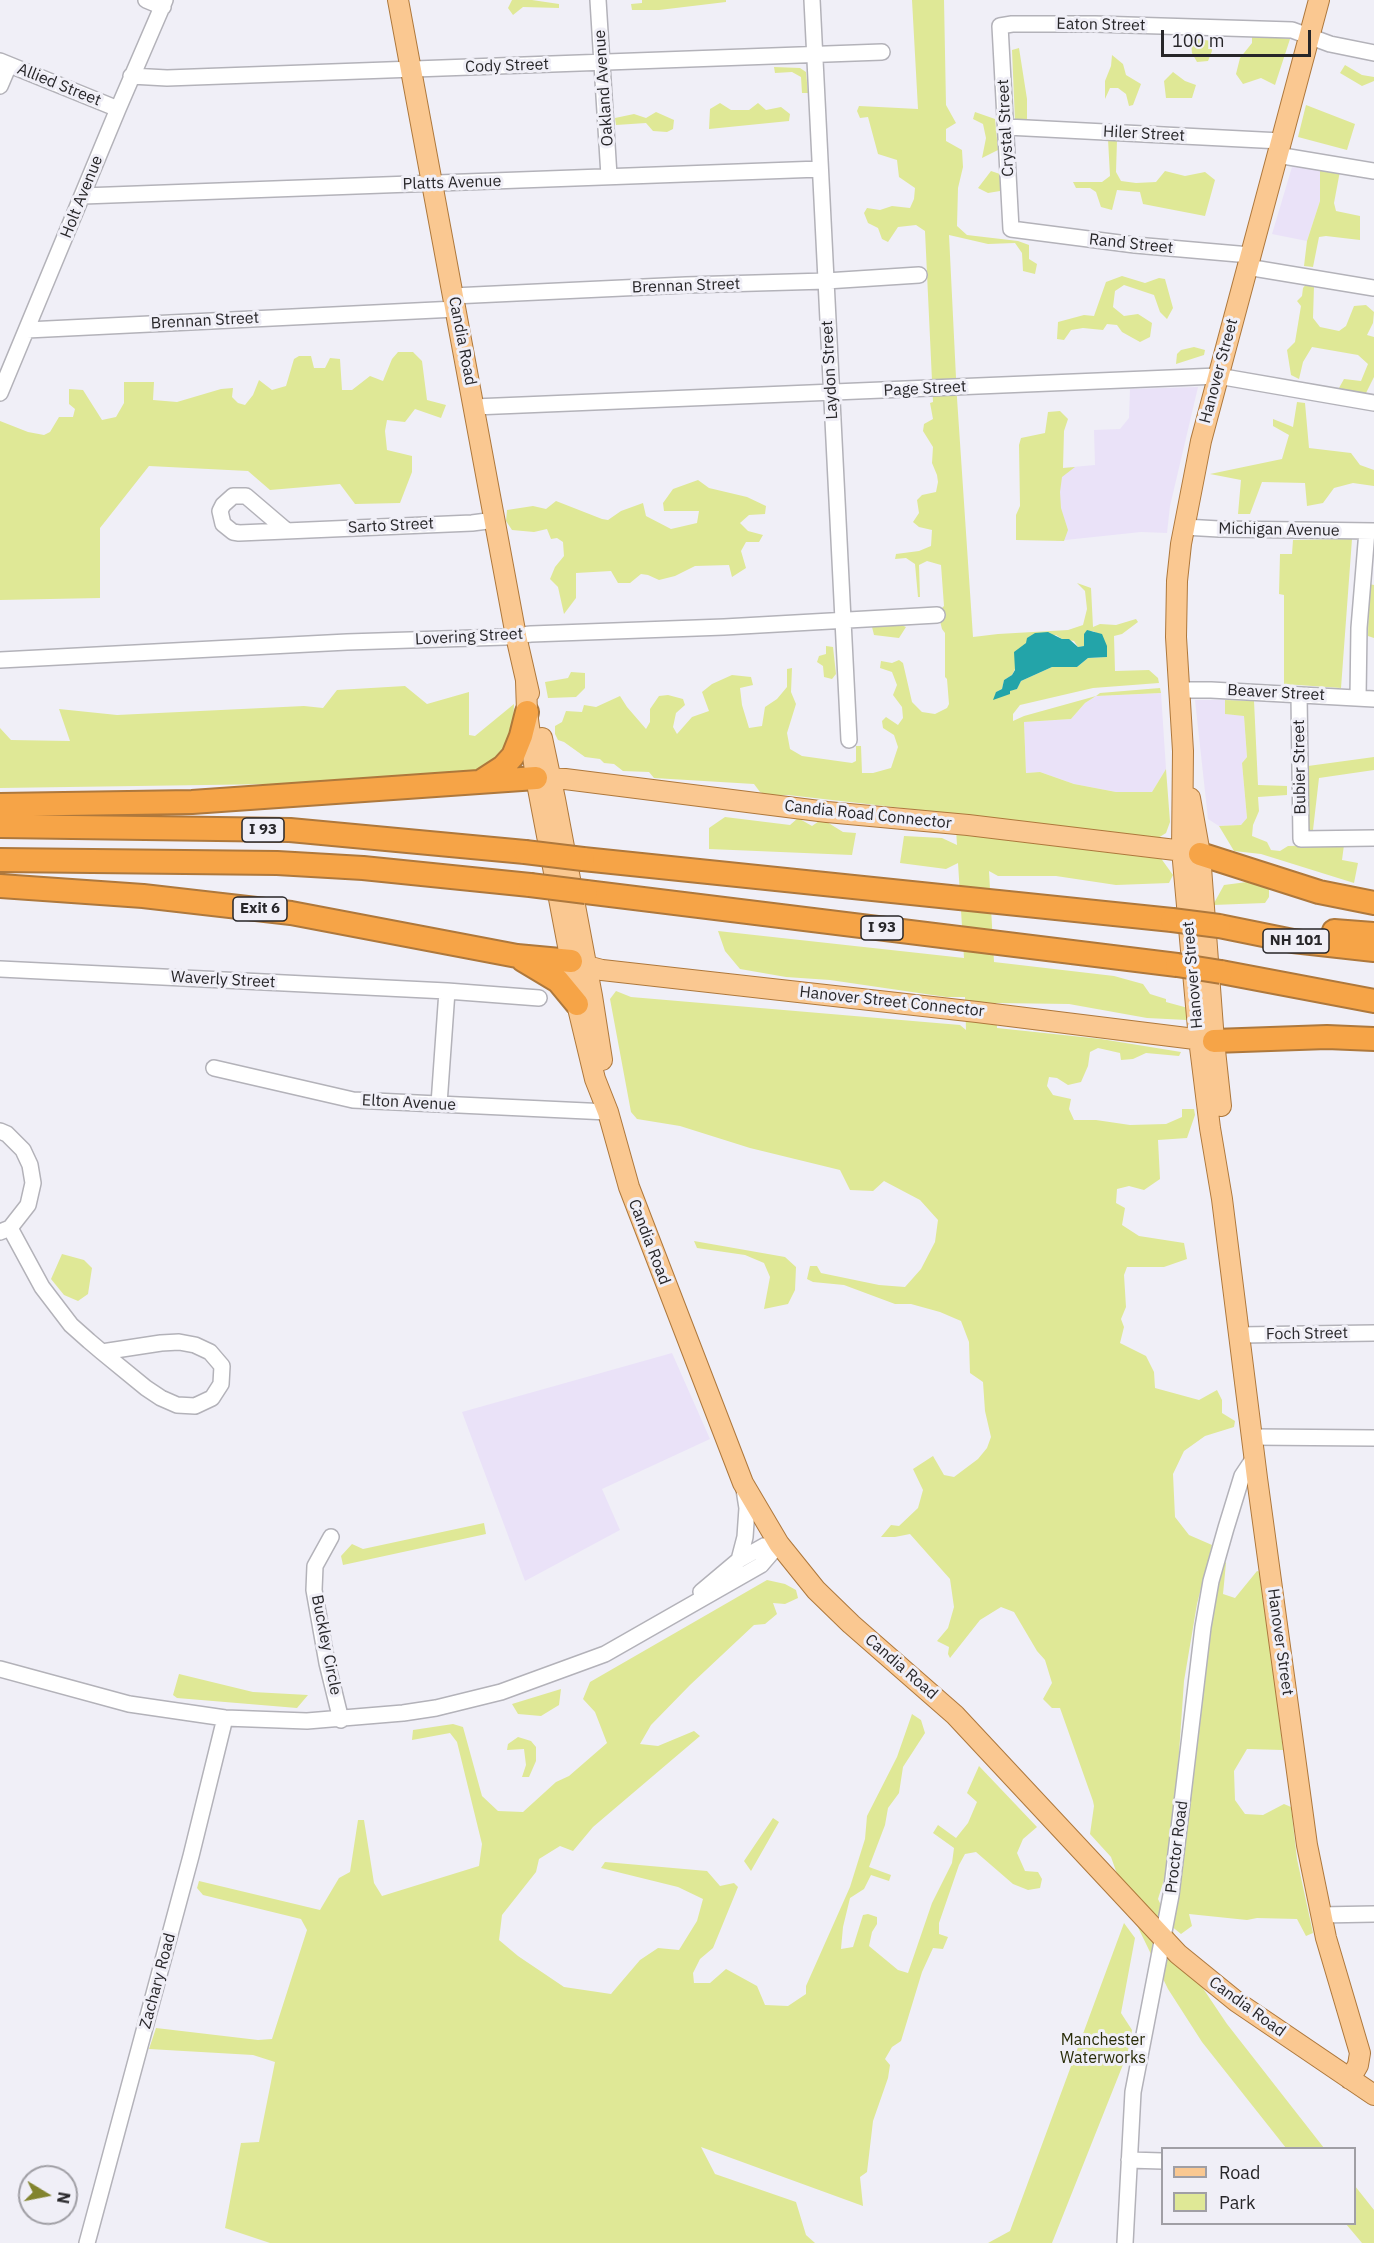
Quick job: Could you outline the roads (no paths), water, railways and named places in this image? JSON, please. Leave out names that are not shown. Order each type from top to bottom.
[{"type":"highway","points":[[482,780],[498,771],[513,756],[521,736],[526,712]]},
{"type":"highway","points":[[0,805],[192,802],[482,780],[544,778]]},
{"type":"highway","name":"I 93","points":[[0,826],[290,830],[525,852],[1219,926],[1374,933]]},
{"type":"highway","points":[[1191,852],[1319,891],[1374,903]]},
{"type":"highway","name":"I 93","points":[[0,860],[277,863],[363,868],[530,885],[1177,965],[1374,1001]]},
{"type":"highway","name":"Exit 6","points":[[0,886],[143,896],[291,913],[517,956]]},
{"type":"highway","name":"NH 101","points":[[1219,926],[1293,941],[1374,950]]},
{"type":"highway","points":[[517,956],[579,963]]},
{"type":"highway","points":[[517,956],[558,981],[577,1004]]},
{"type":"highway","points":[[1206,1040],[1374,1039]]},
{"type":"main road","name":"Candia Road","points":[[398,0],[516,636],[536,712],[544,778],[579,963],[605,1077],[608,1112]]},
{"type":"main road","name":"Hanover Street","points":[[1319,0],[1200,441],[1184,527],[1176,617],[1178,690],[1206,1040],[1224,1133],[1222,1198],[1254,1458],[1303,1815],[1320,1915],[1360,2053],[1358,2066],[1350,2079]]},
{"type":"main road","name":"Candia Road","points":[[526,681],[526,712],[544,778]]},
{"type":"main road","name":"Candia Road Connector","points":[[544,778],[1191,852]]},
{"type":"main road","name":"Candia Road","points":[[579,963],[577,1004],[596,1079],[608,1112],[632,1197],[742,1483],[779,1544],[838,1612],[938,1699],[983,1744],[1163,1939],[1194,1968],[1238,2002],[1374,2095]]},
{"type":"main road","name":"Hanover Street Connector","points":[[579,963],[602,970],[1206,1040]]},
{"type":"street","points":[[146,0],[164,3]]},
{"type":"street","name":"Oakland Avenue","points":[[598,0],[609,176]]},
{"type":"street","name":"Laydon Street","points":[[812,0],[849,740]]},
{"type":"street","name":"Holt Avenue","points":[[0,393],[164,3]]},
{"type":"street","name":"Eaton Street","points":[[1000,26],[1012,24],[1141,25],[1292,30],[1330,44],[1374,53]]},
{"type":"street","name":"Crystal Street","points":[[1000,26],[1011,230]]},
{"type":"street","name":"Cody Street","points":[[132,76],[167,78],[882,52]]},
{"type":"street","points":[[0,86],[4,63]]},
{"type":"street","name":"Allied Street","points":[[4,63],[118,109]]},
{"type":"street","name":"Hiler Street","points":[[1007,127],[1279,148],[1374,171]]},
{"type":"street","name":"Platts Avenue","points":[[83,196],[820,169]]},
{"type":"street","name":"Rand Street","points":[[1011,230],[1249,261],[1374,288]]},
{"type":"street","name":"Brennan Street","points":[[27,330],[686,285],[826,281],[919,274]]},
{"type":"street","name":"Page Street","points":[[474,407],[1218,376],[1374,403]]},
{"type":"street","name":"Sarto Street","points":[[287,531],[495,520]]},
{"type":"street","name":"Michigan Avenue","points":[[1184,527],[1371,531]]},
{"type":"street","points":[[1358,698],[1360,608],[1371,531]]},
{"type":"street","name":"Lovering Street","points":[[0,660],[347,642],[736,627],[937,615]]},
{"type":"street","name":"Beaver Street","points":[[1178,690],[1374,699]]},
{"type":"street","name":"Bubier Street","points":[[1299,694],[1301,839],[1374,838]]},
{"type":"street","name":"Waverly Street","points":[[0,969],[447,991],[539,998]]},
{"type":"street","points":[[439,1104],[447,991]]},
{"type":"street","name":"Elton Avenue","points":[[214,1068],[352,1100],[608,1112]]},
{"type":"street","points":[[0,1131],[7,1134],[23,1150],[30,1165],[33,1183],[28,1205],[5,1230],[71,1325],[102,1352],[146,1388],[177,1405],[195,1406],[212,1398],[220,1384],[222,1365],[210,1352],[195,1345],[178,1342],[161,1343],[102,1352]]},
{"type":"street","name":"Foch Street","points":[[1240,1335],[1374,1333]]},
{"type":"street","points":[[1252,1437],[1374,1438]]},
{"type":"street","name":"Proctor Road","points":[[1125,2243],[1135,2082],[1171,1895],[1205,1616],[1236,1493],[1242,1476],[1254,1458]]},
{"type":"street","points":[[739,1560],[745,1537],[747,1508],[742,1483]]},
{"type":"street","name":"Buckley Circle","points":[[331,1537],[315,1566],[314,1590],[325,1654],[341,1720]]},
{"type":"street","points":[[683,1608],[739,1560],[764,1546],[779,1544]]},
{"type":"street","points":[[0,1669],[129,1704],[225,1718],[275,1721],[341,1720],[436,1708],[517,1687],[605,1654],[761,1565],[779,1544]]},
{"type":"street","name":"Zachary Road","points":[[87,2243],[182,1889],[225,1718]]},
{"type":"street","points":[[1320,1915],[1374,1914]]},
{"type":"street","points":[[1129,2160],[1161,2161]]},
{"type":"water","points":[[1087,630],[1102,634],[1107,646],[1107,657],[1088,658],[1077,667],[1052,667],[1021,681],[1017,689],[1010,691],[1010,694],[993,700],[996,692],[1002,689],[1004,680],[1015,670],[1014,652],[1026,643],[1027,638],[1035,633],[1048,632],[1062,639],[1069,639],[1078,647],[1084,646],[1084,634]]},
{"type":"park label","name":"Manchester Waterworks","points":[[1103,2049]]}]
